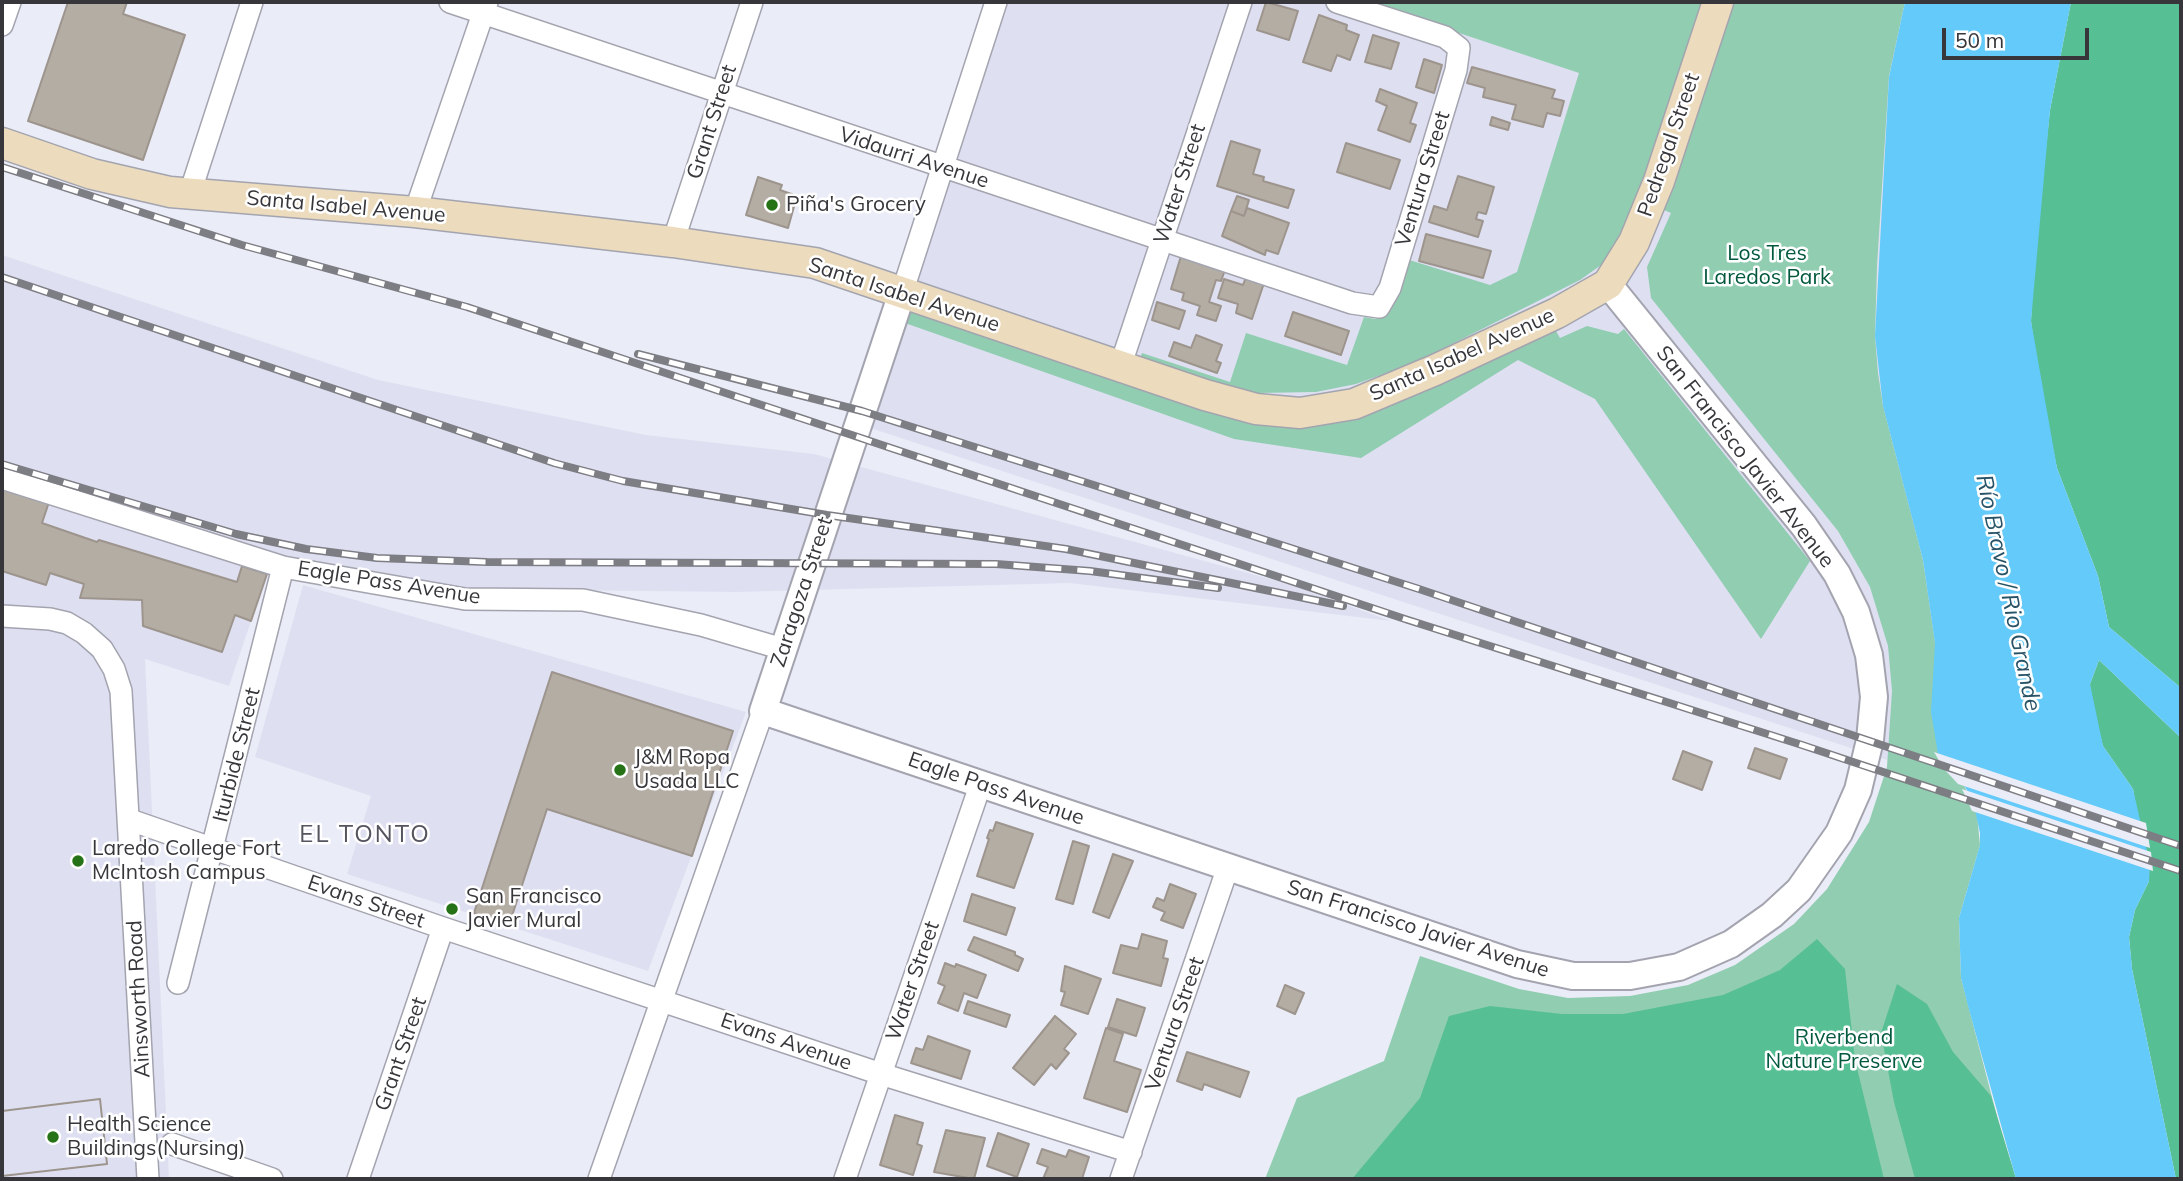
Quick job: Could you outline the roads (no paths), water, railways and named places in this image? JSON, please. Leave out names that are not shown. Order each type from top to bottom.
[{"type":"main road","name":"Pedregal Street","points":[[1608,284],[1634,242],[1659,181],[1718,2]]},
{"type":"main road","name":"Santa Isabel Avenue","points":[[2,143],[122,182],[190,193],[415,212],[673,242],[815,263],[1120,367],[1256,410],[1300,413],[1354,404],[1435,370],[1557,313],[1608,284]]},
{"type":"street","points":[[2,25],[10,2]]},
{"type":"street","points":[[190,193],[252,2]]},
{"type":"street","name":"Vidaurri Avenue","points":[[450,2],[485,7],[721,94],[1352,303],[1379,307]]},
{"type":"street","name":"Grant Street","points":[[673,242],[752,2]]},
{"type":"street","name":"Zaragoza Street","points":[[599,1179],[763,711],[996,2]]},
{"type":"street","name":"Water Street","points":[[1120,367],[1241,2]]},
{"type":"street","name":"Ventura Street","points":[[1337,2],[1445,37],[1459,48],[1456,70],[1390,289],[1379,307]]},
{"type":"street","points":[[415,212],[485,7]]},
{"type":"street","name":"San Francisco Javier Avenue","points":[[1228,867],[1517,964],[1573,976],[1630,976],[1679,967],[1731,944],[1772,915],[1815,871],[1839,833],[1854,801],[1870,740],[1874,697],[1869,655],[1856,612],[1837,574],[1804,526],[1608,284]]},
{"type":"street","name":"Eagle Pass Avenue","points":[[2,478],[283,567],[465,599],[583,600],[701,625],[783,649]]},
{"type":"street","name":"Iturbide Street","points":[[178,983],[283,567]]},
{"type":"street","name":"Ainsworth Road","points":[[2,616],[67,623],[102,649],[114,669],[121,691],[148,1179]]},
{"type":"street","name":"Eagle Pass Avenue","points":[[763,711],[1228,867]]},
{"type":"street","name":"Water Street","points":[[845,1179],[981,783]]},
{"type":"street","name":"Evans Street","points":[[130,820],[443,928]]},
{"type":"street","name":"Ventura Street","points":[[1121,1179],[1228,867]]},
{"type":"street","name":"Grant Street","points":[[358,1179],[443,928]]},
{"type":"street","name":"Evans Avenue","points":[[443,928],[881,1074],[1131,1152]]},
{"type":"street","points":[[172,1144],[272,1179]]},
{"type":"water","name":"Río Bravo / Rio Grande","points":[[1905,2],[2071,2],[2050,110],[2031,321],[2057,468],[2098,576],[2109,627],[2181,688],[2181,738],[2099,660],[2090,684],[2103,746],[2133,789],[2150,864],[2149,881],[2135,910],[2129,937],[2132,969],[2176,1179],[2016,1179],[1961,978],[1959,918],[1980,845],[1980,833],[1973,801],[1964,785],[1938,754],[1931,712],[1935,643],[1923,560],[1883,406],[1875,336],[1889,77]]},
{"type":"railway","points":[[2,167],[242,245],[467,307],[1408,620],[1802,745],[2181,871]]},
{"type":"railway","points":[[2,277],[554,463],[623,481],[827,515],[1066,549],[1343,606]]},
{"type":"railway","points":[[638,354],[862,411],[1419,589],[2181,846]]},
{"type":"railway","points":[[2,464],[236,534],[306,549],[377,558],[487,562],[996,564],[1090,571],[1218,588]]},
{"type":"place","name":"Piña's Grocery","points":[[772,205]]},
{"type":"place","name":"J&M Ropa Usada LLC","points":[[620,770]]},
{"type":"place","name":"Laredo College Fort McIntosh Campus","points":[[78,861]]},
{"type":"place","name":"San Francisco Javier Mural","points":[[452,909]]},
{"type":"place","name":"Health Science Buildings(Nursing)","points":[[53,1137]]},
{"type":"district","name":"EL TONTO","points":[[365,835]]},
{"type":"park label","name":"Los Tres Laredos Park","points":[[1767,266]]},
{"type":"park label","name":"Riverbend Nature Preserve","points":[[1844,1050]]}]
